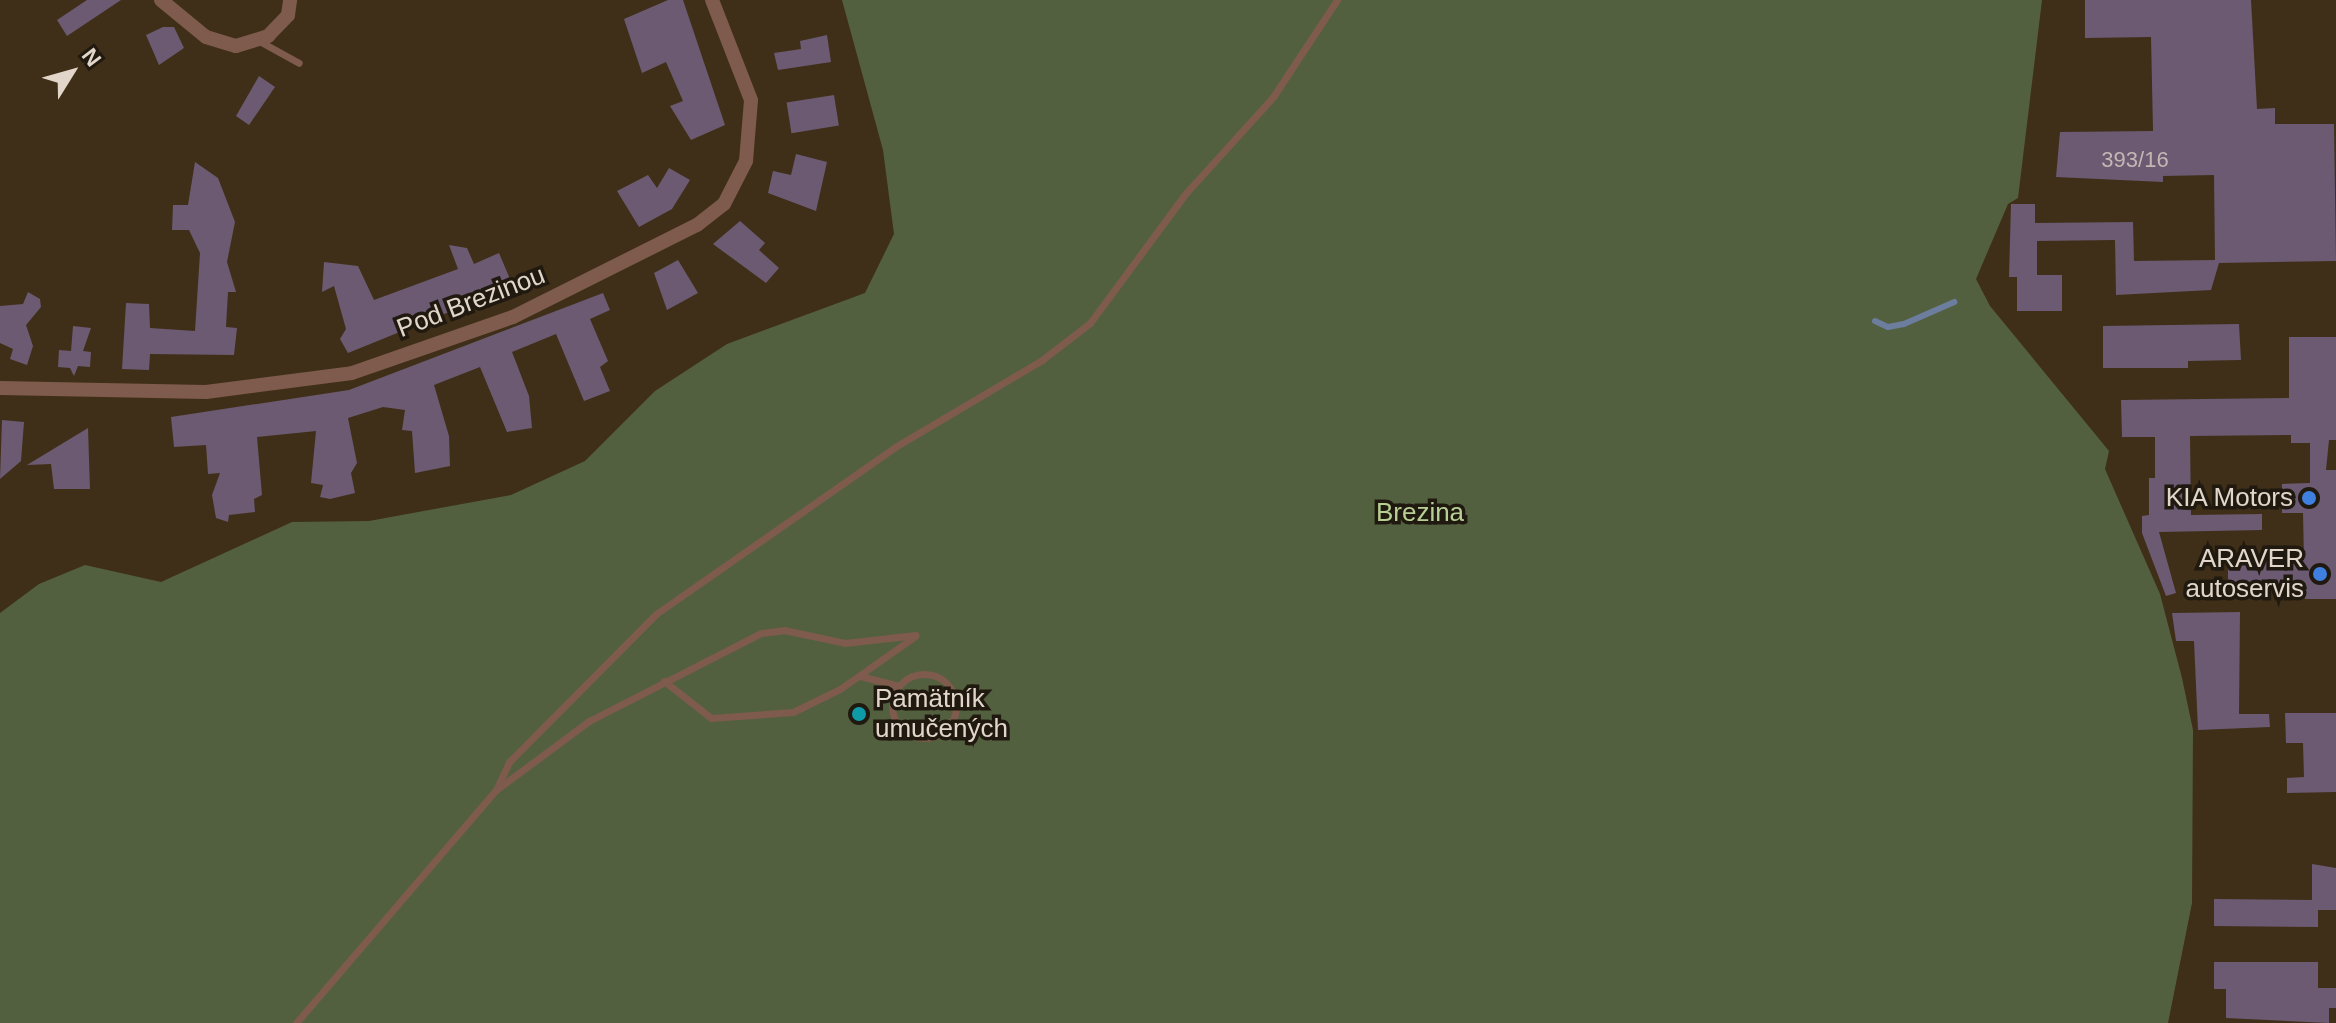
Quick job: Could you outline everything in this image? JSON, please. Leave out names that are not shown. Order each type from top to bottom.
[{"type":"street","points":[[161,0],[206,37],[228,45],[261,42],[288,15],[290,0]]},
{"type":"street","name":"Pod Brezinou","points":[[0,388],[206,392],[352,373],[513,317],[697,225],[724,204],[746,161],[751,100],[712,0]]},
{"type":"lane","points":[[496,790],[509,762],[656,614],[895,447],[1031,367],[1090,323],[1186,193],[1273,97],[1337,0]]},
{"type":"lane","points":[[261,42],[299,63]]},
{"type":"lane","points":[[296,1023],[496,790],[589,721],[664,681],[761,633],[784,630],[845,643],[916,635],[860,676],[793,712],[711,718],[664,681]]},
{"type":"lane","points":[[860,676],[899,686],[920,674],[944,681],[955,697],[951,723],[928,738],[902,729],[892,712],[899,686]]},
{"type":"green space","name":"Brezina","points":[[842,0],[2042,0],[2018,198],[2008,204],[1976,279],[1990,306],[2109,451],[2105,469],[2160,594],[2182,678],[2193,730],[2192,903],[2168,1023],[0,1023],[0,613],[39,584],[85,565],[161,582],[292,522],[369,521],[511,495],[585,461],[655,391],[727,344],[865,293],[894,234],[883,150]]},
{"type":"building","points":[[87,0],[121,0],[67,36],[57,20]]},
{"type":"building","points":[[668,0],[683,0],[725,125],[691,140],[670,106],[683,101],[666,62],[642,73],[624,19]]},
{"type":"building","points":[[2085,0],[2251,0],[2257,109],[2275,108],[2275,124],[2334,124],[2336,261],[2219,263],[2211,290],[2116,295],[2115,240],[2037,241],[2037,275],[2062,275],[2062,311],[2017,311],[2017,277],[2009,277],[2011,204],[2035,204],[2035,223],[2133,222],[2134,261],[2215,260],[2214,175],[2163,176],[2163,182],[2056,177],[2060,132],[2153,131],[2151,37],[2085,38]]},
{"type":"building","points":[[163,27],[174,27],[184,48],[159,65],[146,35]]},
{"type":"building","points":[[827,35],[831,62],[778,70],[774,53],[801,49],[800,41]]},
{"type":"building","points":[[259,76],[275,87],[249,125],[236,116]]},
{"type":"building","points":[[834,95],[839,126],[791,133],[787,103]]},
{"type":"building","points":[[796,154],[827,162],[816,211],[768,193],[773,171],[791,175]]},
{"type":"building","points":[[195,162],[218,178],[235,222],[227,262],[236,292],[228,292],[226,327],[237,328],[234,355],[150,354],[149,370],[122,369],[126,303],[149,304],[150,328],[195,331],[200,253],[189,230],[172,230],[173,205],[188,205]]},
{"type":"building","points":[[669,168],[690,180],[672,209],[639,227],[617,191],[648,175],[657,188]]},
{"type":"building","points":[[740,221],[765,243],[759,250],[779,268],[766,283],[713,244]]},
{"type":"building","points":[[449,245],[467,248],[474,264],[499,253],[513,286],[348,353],[340,339],[346,329],[334,286],[322,292],[324,262],[358,266],[374,300],[458,269]]},
{"type":"building","points":[[678,260],[698,293],[667,310],[654,273]]},
{"type":"building","points":[[28,292],[40,299],[41,307],[26,325],[33,346],[27,365],[10,359],[13,349],[0,343],[0,306],[23,304]]},
{"type":"building","points":[[603,293],[610,310],[590,319],[608,361],[600,367],[610,391],[584,401],[556,334],[512,352],[529,396],[532,428],[507,432],[480,367],[434,385],[449,436],[450,466],[415,473],[412,431],[402,430],[405,410],[383,407],[348,418],[357,463],[351,473],[355,493],[330,499],[320,497],[323,485],[311,483],[316,431],[257,437],[262,495],[254,499],[255,512],[229,515],[228,522],[216,518],[212,495],[220,473],[208,474],[206,445],[174,447],[171,417],[349,390]]},
{"type":"building","points":[[2239,324],[2241,360],[2188,361],[2188,368],[2103,368],[2103,326]]},
{"type":"building","points":[[73,326],[91,328],[83,351],[91,352],[90,367],[78,366],[74,376],[70,368],[58,367],[59,350],[71,351]]},
{"type":"building","points":[[2289,337],[2336,337],[2336,440],[2329,440],[2326,470],[2336,470],[2336,599],[2305,599],[2305,588],[2228,589],[2228,561],[2304,560],[2303,513],[2282,513],[2282,484],[2310,483],[2310,443],[2291,443],[2291,435],[2190,436],[2191,515],[2262,514],[2262,530],[2159,532],[2176,593],[2166,596],[2142,533],[2142,516],[2149,515],[2149,478],[2155,478],[2155,437],[2122,437],[2121,400],[2289,398]]},
{"type":"building","points":[[2,420],[24,422],[21,461],[0,479]]},
{"type":"building","points":[[88,428],[90,489],[54,489],[51,464],[27,465]]},
{"type":"building","points":[[2240,612],[2239,714],[2269,714],[2270,727],[2198,730],[2194,641],[2176,641],[2172,613]]},
{"type":"building","points":[[2285,713],[2336,713],[2336,792],[2287,793],[2287,778],[2304,777],[2303,743],[2286,743]]},
{"type":"building","points":[[2312,864],[2336,868],[2336,910],[2318,910],[2318,927],[2214,926],[2214,899],[2312,900]]},
{"type":"building","points":[[2214,962],[2318,962],[2318,988],[2336,988],[2336,1008],[2329,1008],[2329,1023],[2226,1018],[2226,989],[2214,989]]},
{"type":"waterway","points":[[1875,321],[1888,327],[1904,324],[1954,302]]},
{"type":"place","name":"KIA Motors","points":[[2309,498]]},
{"type":"place","name":"ARAVER autoservis","points":[[2320,574]]},
{"type":"place","name":"Pamätník umučených","points":[[859,714]]}]
